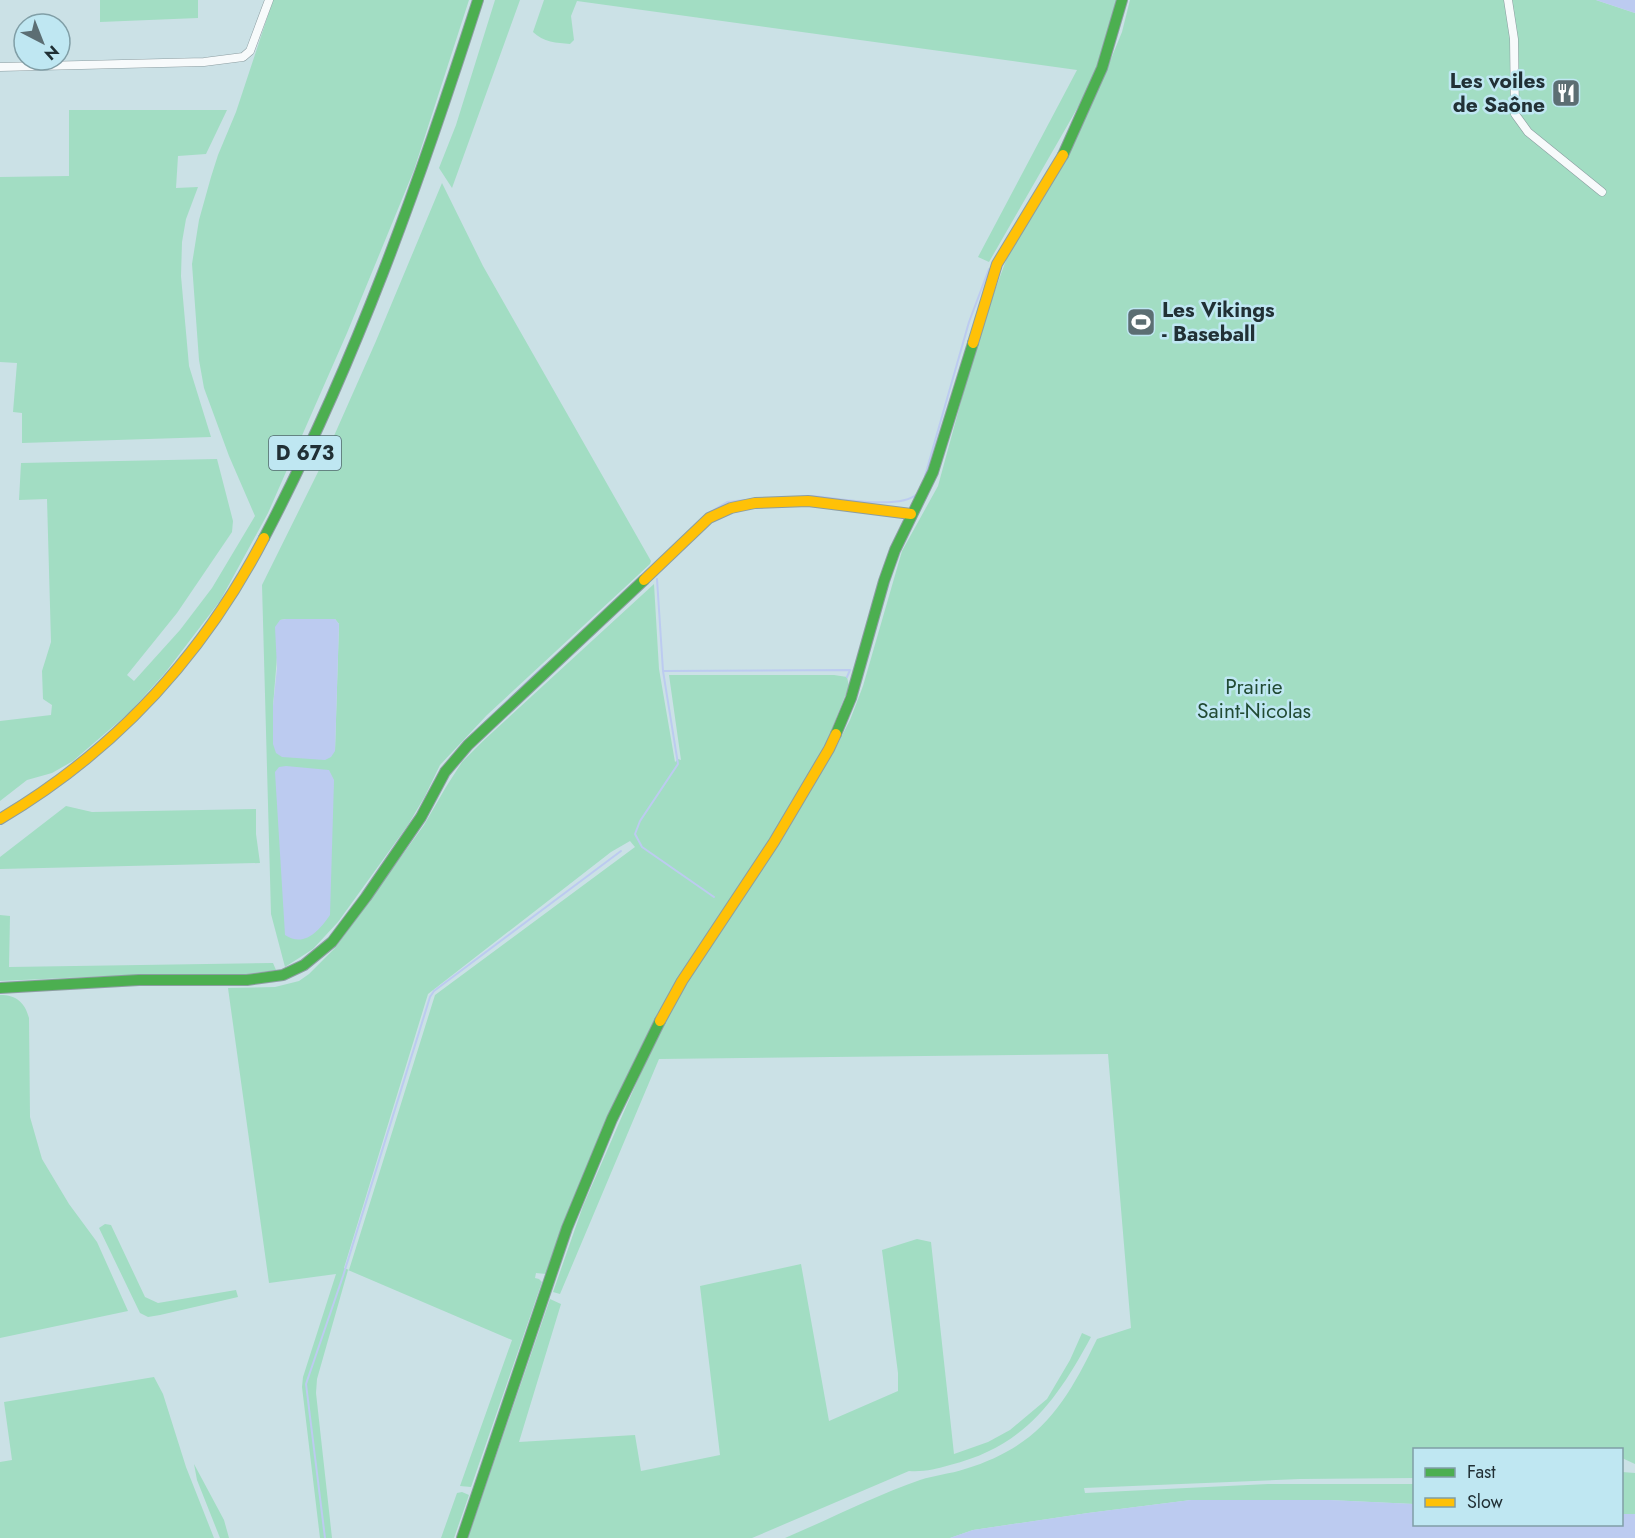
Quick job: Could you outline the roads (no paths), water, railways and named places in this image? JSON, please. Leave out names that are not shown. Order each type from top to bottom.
[{"type":"street","points":[[0,67],[204,62],[243,57],[250,51],[269,0]]},
{"type":"street","name":"D 673","points":[[0,819],[78,768],[149,702],[214,621],[243,575],[281,506],[350,358],[412,201],[478,0]]},
{"type":"street","points":[[462,1538],[567,1228],[612,1119],[655,1030],[682,981],[774,842],[829,749],[850,698],[887,571],[911,514],[933,472],[997,264],[1065,152],[1102,68],[1122,0]]},
{"type":"street","points":[[1508,0],[1514,39],[1515,114],[1528,132],[1602,192]]},
{"type":"street","points":[[0,988],[139,980],[247,980],[283,975],[304,965],[332,942],[366,897],[421,817],[445,772],[468,745],[709,518],[739,505],[808,501],[911,514]]},
{"type":"water","points":[[1596,0],[1635,0],[1635,13]]},
{"type":"water","points":[[335,619],[339,624],[335,751],[325,760],[282,757],[276,753],[273,744],[273,706],[277,668],[275,627],[280,620]]},
{"type":"water","points":[[279,767],[329,770],[334,780],[330,915],[316,932],[305,939],[298,940],[285,935],[275,772]]},
{"type":"water","points":[[1191,1500],[1329,1500],[1413,1504],[1413,1526],[1623,1526],[1623,1514],[1635,1514],[1635,1538],[950,1538],[973,1530]]},
{"type":"waterway","points":[[925,476],[969,322],[989,269]]},
{"type":"waterway","points":[[811,496],[866,502],[896,502],[917,494]]},
{"type":"waterway","points":[[709,513],[727,502],[745,500]]},
{"type":"waterway","points":[[657,579],[663,671],[678,764],[640,821],[635,834],[642,847],[714,897]]},
{"type":"waterway","points":[[476,731],[544,666]]},
{"type":"waterway","points":[[663,671],[850,670],[847,677]]},
{"type":"waterway","points":[[325,1538],[306,1384],[343,1276],[430,997],[434,991],[621,851]]},
{"type":"place","name":"Les voiles de Saône","points":[[1566,93]]},
{"type":"place","name":"Les Vikings - Baseball","points":[[1141,322]]},
{"type":"park label","name":"Prairie Saint-Nicolas","points":[[1254,699]]}]
